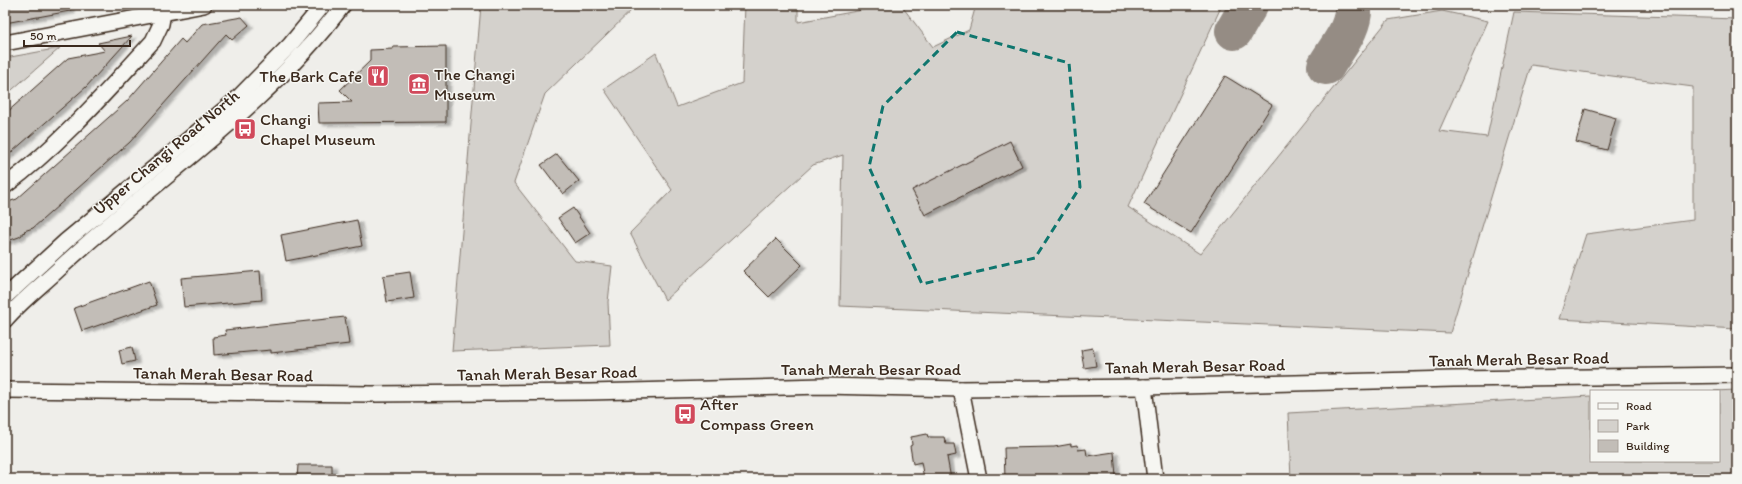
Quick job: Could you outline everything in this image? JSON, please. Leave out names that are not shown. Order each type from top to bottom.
[{"type":"street","points":[[5,44],[204,5]]},
{"type":"street","name":"Upper Changi Road North","points":[[5,297],[66,241],[236,100],[290,45],[322,5]]},
{"type":"street","name":"Upper Changi Road North","points":[[5,320],[79,251],[248,108],[302,54],[343,5]]},
{"type":"street","points":[[5,186],[22,173],[72,127],[153,41],[161,24],[163,13]]},
{"type":"street","name":"Tanah Merah Besar Road","points":[[5,390],[351,394],[590,392],[823,386],[960,389],[1144,387],[1452,379],[1737,375]]},
{"type":"street","points":[[1144,387],[1155,479]]},
{"type":"street","points":[[960,389],[979,479]]},
{"type":"highlighted area","points":[[957,32],[1069,63],[1080,187],[1035,258],[922,284],[869,167],[883,106]]},
{"type":"green space","points":[[481,5],[637,5],[545,94],[514,183],[575,261],[612,266],[608,302],[610,345],[452,351]]},
{"type":"green space","points":[[745,5],[798,5],[798,22],[889,5],[901,5],[933,47],[969,30],[976,5],[1222,5],[1128,207],[1200,254],[1388,20],[1442,11],[1488,21],[1439,131],[1487,137],[1514,12],[1737,19],[1737,329],[1559,319],[1586,234],[1693,220],[1693,87],[1531,65],[1450,333],[840,306],[843,155],[813,165],[665,300],[630,233],[672,190],[604,89],[656,53],[677,107],[742,83]]},
{"type":"green space","points":[[60,48],[5,96],[5,58]]},
{"type":"green space","points":[[1737,390],[1737,479],[1291,479],[1288,413],[1590,396],[1590,462],[1720,462],[1720,391]]},
{"type":"building","points":[[5,5],[69,5],[70,11],[5,23]]},
{"type":"building","points":[[242,17],[249,25],[232,40],[226,34],[130,142],[33,228],[24,231],[25,232],[19,237],[5,242],[5,203],[17,199],[127,101],[181,39],[185,43],[202,24]]},
{"type":"building","points":[[132,36],[86,87],[5,158],[5,114],[68,58],[105,51],[98,43]]},
{"type":"building","points":[[446,46],[446,122],[319,123],[318,103],[352,102],[340,90],[370,61],[370,50],[393,49],[393,47]]},
{"type":"building","points":[[1225,76],[1272,105],[1191,233],[1144,204]]},
{"type":"building","points":[[1585,109],[1616,118],[1607,150],[1576,142]]},
{"type":"building","points":[[1010,141],[1022,166],[925,215],[912,190]]},
{"type":"building","points":[[557,154],[579,181],[563,194],[541,165]]},
{"type":"building","points":[[573,208],[590,233],[575,243],[558,218]]},
{"type":"building","points":[[357,220],[362,246],[286,261],[281,235]]},
{"type":"building","points":[[776,239],[802,265],[769,297],[743,271]]},
{"type":"building","points":[[260,271],[262,300],[184,307],[181,278]]},
{"type":"building","points":[[410,272],[414,298],[387,302],[383,276]]},
{"type":"building","points":[[149,281],[157,305],[82,331],[74,308]]},
{"type":"building","points":[[345,317],[349,344],[271,353],[271,350],[214,355],[213,337],[226,335],[225,330]]},
{"type":"building","points":[[132,347],[135,361],[122,364],[119,350]]},
{"type":"building","points":[[1093,348],[1096,366],[1084,368],[1081,350]]},
{"type":"building","points":[[927,434],[928,437],[944,437],[946,444],[954,444],[956,455],[947,457],[951,479],[924,479],[921,462],[913,464],[910,446],[912,445],[911,437]]},
{"type":"building","points":[[1071,444],[1071,446],[1077,445],[1078,450],[1086,449],[1087,456],[1114,452],[1116,477],[1105,479],[1005,479],[1004,448],[1054,447]]},
{"type":"building","points":[[298,465],[332,465],[332,479],[297,479]]},
{"type":"taxiway","points":[[1234,31],[1249,5]]},
{"type":"taxiway","points":[[1326,66],[1348,29],[1353,13],[1353,5]]},
{"type":"place","name":"The Bark Cafe","points":[[378,76]]},
{"type":"place","name":"The Changi Museum","points":[[419,84]]},
{"type":"place","name":"Changi Chapel Museum","points":[[245,129]]},
{"type":"place","name":"After Compass Green","points":[[685,414]]}]
